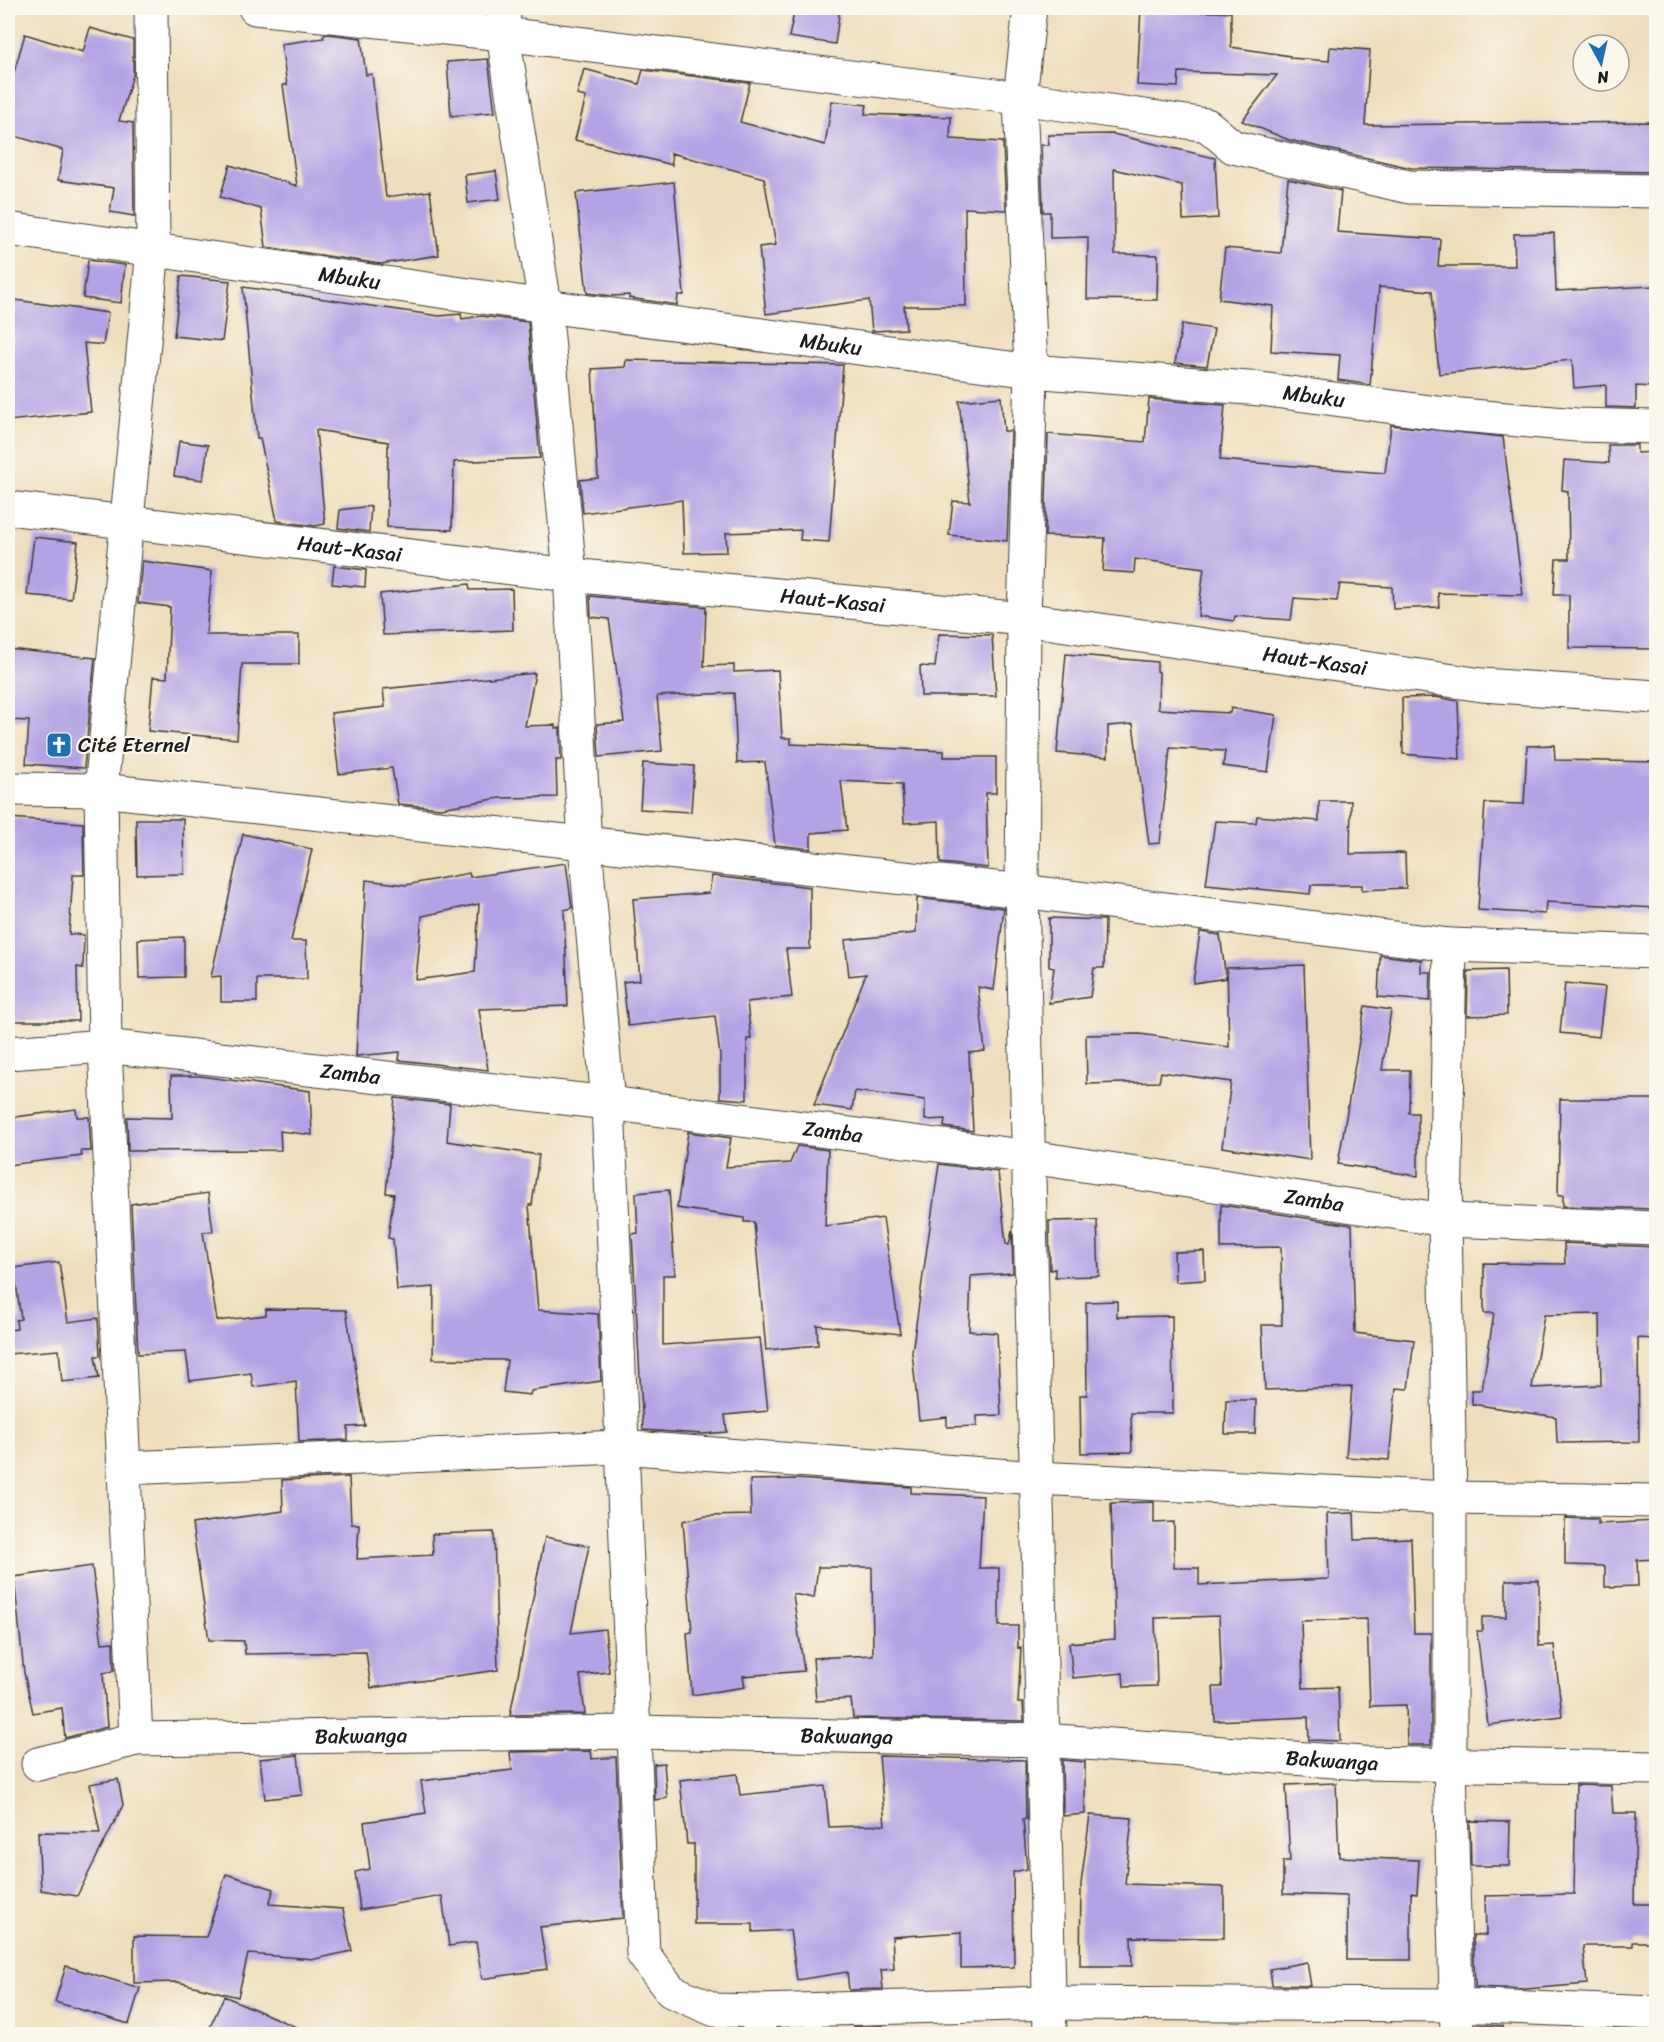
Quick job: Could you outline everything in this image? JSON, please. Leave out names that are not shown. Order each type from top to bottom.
[{"type":"street","points":[[136,1739],[105,1046],[101,790],[153,249],[151,8]]},
{"type":"street","points":[[255,8],[503,21],[1207,124],[1233,147],[1410,187],[1656,191]]},
{"type":"street","points":[[1030,8],[1020,98],[1031,371],[1024,619],[1022,891],[1050,2019]]},
{"type":"street","points":[[503,21],[545,306],[570,575],[585,845],[608,1103],[620,1447],[643,1954],[671,1991],[716,2010],[758,2023],[1050,2019],[1457,2020],[1656,2013]]},
{"type":"street","name":"Mbuku","points":[[8,230],[545,306],[1031,371],[1261,389],[1450,414],[1577,425],[1656,427]]},
{"type":"street","name":"Haut-Kasai","points":[[8,508],[570,575],[1024,619],[1482,685],[1656,697]]},
{"type":"street","points":[[8,789],[101,790],[585,845],[1022,891],[1450,945],[1656,952]]},
{"type":"street","points":[[1450,945],[1445,1220],[1450,1497],[1450,1764],[1457,2020]]},
{"type":"street","name":"Zamba","points":[[8,1053],[105,1046],[608,1103],[1030,1157],[1445,1220],[1656,1228]]},
{"type":"street","points":[[125,1468],[620,1447],[1037,1478],[1450,1497],[1656,1501]]},
{"type":"street","name":"Bakwanga","points":[[38,1764],[136,1739],[634,1732],[1043,1740],[1362,1763],[1656,1768]]},
{"type":"building","points":[[795,8],[840,8],[835,44],[789,37]]},
{"type":"building","points":[[1141,8],[1182,8],[1182,12],[1231,12],[1231,47],[1290,56],[1290,58],[1329,61],[1330,47],[1370,50],[1365,125],[1656,122],[1656,172],[1411,168],[1289,140],[1242,121],[1277,75],[1179,72],[1178,87],[1137,85]]},
{"type":"building","points":[[90,28],[133,40],[133,75],[119,121],[133,123],[134,216],[110,212],[114,188],[58,180],[63,150],[8,134],[8,93],[25,34],[83,52]]},
{"type":"building","points":[[323,35],[361,38],[366,75],[372,74],[386,197],[430,191],[439,255],[381,264],[266,247],[261,209],[220,197],[230,165],[297,186],[283,85],[287,85],[281,44],[324,38]]},
{"type":"building","points":[[488,59],[495,112],[451,116],[447,62]]},
{"type":"building","points":[[584,69],[639,84],[643,70],[750,83],[740,122],[825,145],[832,101],[867,105],[865,114],[951,117],[950,139],[1003,142],[1006,210],[965,208],[966,306],[904,306],[906,329],[875,331],[872,331],[869,300],[766,314],[759,247],[776,245],[764,178],[671,153],[672,165],[575,140],[586,97],[577,95]]},
{"type":"building","points":[[1113,134],[1215,158],[1218,218],[1183,220],[1182,185],[1114,169],[1115,254],[1158,255],[1157,300],[1087,299],[1088,237],[1050,238],[1050,212],[1043,212],[1041,145],[1049,145],[1048,135]]},
{"type":"building","points":[[496,171],[500,199],[468,203],[465,175]]},
{"type":"building","points":[[1288,179],[1341,191],[1337,232],[1440,239],[1438,266],[1515,266],[1514,234],[1554,233],[1556,291],[1653,286],[1656,387],[1636,386],[1636,408],[1606,407],[1606,385],[1574,388],[1572,360],[1439,374],[1432,291],[1379,287],[1370,385],[1338,380],[1340,355],[1271,351],[1273,306],[1219,299],[1225,248],[1281,253]]},
{"type":"building","points":[[674,182],[684,295],[678,295],[677,305],[629,298],[629,295],[612,296],[587,293],[576,193]]},
{"type":"building","points":[[88,260],[125,265],[121,303],[83,298]]},
{"type":"building","points":[[181,276],[230,281],[222,341],[174,336]]},
{"type":"building","points":[[243,287],[439,316],[461,314],[462,319],[481,316],[528,322],[540,458],[454,462],[452,530],[387,527],[388,442],[316,430],[325,524],[315,526],[277,521],[260,438],[257,438]]},
{"type":"building","points":[[8,299],[108,313],[103,345],[84,343],[91,412],[8,421]]},
{"type":"building","points":[[1182,324],[1214,329],[1207,366],[1175,363]]},
{"type":"building","points":[[626,360],[843,365],[829,542],[800,540],[801,530],[726,533],[727,552],[684,553],[682,500],[583,513],[580,480],[598,478],[592,369],[625,367]]},
{"type":"building","points":[[1001,397],[1004,431],[1011,431],[1007,541],[949,535],[953,501],[970,502],[959,401]]},
{"type":"building","points":[[1149,399],[1225,405],[1220,460],[1385,473],[1391,425],[1503,437],[1523,595],[1438,593],[1439,607],[1393,609],[1392,587],[1340,584],[1337,601],[1294,598],[1291,620],[1235,616],[1234,621],[1198,616],[1204,568],[1135,559],[1134,573],[1103,571],[1105,538],[1045,536],[1048,434],[1145,442]]},
{"type":"building","points":[[179,441],[208,445],[203,480],[174,476]]},
{"type":"building","points":[[1608,445],[1637,445],[1637,453],[1656,452],[1656,649],[1569,648],[1569,595],[1554,595],[1556,559],[1569,559],[1568,491],[1562,490],[1564,460],[1609,463]]},
{"type":"building","points":[[371,506],[369,532],[338,528],[340,510]]},
{"type":"building","points":[[34,537],[78,542],[71,599],[27,595]]},
{"type":"building","points":[[142,561],[212,571],[206,635],[299,635],[299,664],[242,664],[237,739],[148,731],[153,677],[167,678],[170,607],[138,603]]},
{"type":"building","points":[[334,566],[366,570],[365,587],[332,584]]},
{"type":"building","points":[[469,584],[470,590],[512,589],[513,630],[383,635],[380,594]]},
{"type":"building","points":[[590,596],[706,607],[704,666],[734,665],[734,672],[778,670],[782,738],[791,738],[791,744],[944,751],[944,757],[996,757],[996,793],[986,793],[988,868],[940,863],[939,821],[904,823],[902,784],[841,781],[847,830],[811,833],[811,849],[775,845],[765,762],[737,763],[734,693],[657,696],[662,751],[599,757],[597,724],[624,722],[609,619],[591,617]]},
{"type":"building","points":[[939,634],[992,635],[996,696],[921,696],[920,666],[935,667]]},
{"type":"building","points":[[8,649],[95,658],[84,768],[26,764],[29,721],[8,720]]},
{"type":"building","points":[[1066,654],[1157,662],[1158,709],[1230,713],[1231,708],[1276,715],[1268,772],[1223,766],[1225,751],[1170,748],[1160,843],[1149,844],[1133,724],[1108,726],[1108,757],[1057,753]]},
{"type":"building","points":[[535,673],[525,726],[555,725],[555,728],[560,728],[561,760],[556,760],[557,797],[500,798],[441,808],[398,804],[392,768],[339,774],[331,713],[385,707],[383,689]]},
{"type":"building","points":[[1436,697],[1458,701],[1460,759],[1403,754],[1402,698]]},
{"type":"building","points":[[1554,745],[1555,760],[1656,762],[1656,908],[1546,902],[1545,914],[1478,910],[1485,803],[1524,804],[1527,746]]},
{"type":"building","points":[[643,763],[694,766],[691,812],[640,809]]},
{"type":"building","points":[[1319,801],[1351,801],[1350,854],[1405,853],[1406,888],[1362,890],[1362,885],[1311,885],[1310,894],[1206,884],[1215,821],[1256,823],[1257,816],[1319,821]]},
{"type":"building","points":[[8,818],[83,823],[84,875],[73,875],[69,934],[84,935],[83,968],[77,967],[78,1021],[8,1021]]},
{"type":"building","points":[[136,819],[183,819],[184,874],[137,875]]},
{"type":"building","points":[[243,834],[312,849],[291,941],[306,941],[307,979],[257,979],[257,1002],[221,1002],[221,976],[211,977]]},
{"type":"building","points":[[566,863],[572,908],[564,910],[568,1006],[479,1009],[488,1070],[399,1060],[400,1052],[356,1056],[366,880],[406,885],[469,873],[470,877]],"holes":[[[479,904],[475,972],[416,980],[422,916]]]},
{"type":"building","points":[[712,876],[810,887],[810,949],[786,949],[792,997],[747,1002],[751,1039],[747,1039],[747,1100],[720,1098],[720,1056],[715,1016],[628,1026],[623,982],[640,980],[633,899],[709,893]]},
{"type":"building","points":[[917,898],[1004,908],[994,990],[978,987],[985,1051],[969,1053],[973,1131],[944,1127],[945,1119],[925,1120],[925,1100],[855,1091],[852,1110],[814,1105],[866,974],[849,976],[845,940],[916,933]]},
{"type":"building","points":[[1049,918],[1105,920],[1104,968],[1094,968],[1090,997],[1049,1003],[1054,968],[1049,967]]},
{"type":"building","points":[[1200,932],[1220,935],[1226,978],[1193,983]]},
{"type":"building","points":[[184,937],[184,977],[139,978],[138,939]]},
{"type":"building","points":[[1380,955],[1421,960],[1421,972],[1431,972],[1430,1001],[1378,997]]},
{"type":"building","points":[[1304,965],[1310,1160],[1222,1147],[1231,1082],[1161,1072],[1159,1082],[1087,1084],[1086,1035],[1140,1034],[1229,1047],[1227,968]]},
{"type":"building","points":[[1506,970],[1507,1015],[1467,1016],[1468,971]]},
{"type":"building","points":[[1565,983],[1605,987],[1599,1037],[1560,1033]]},
{"type":"building","points":[[1365,1006],[1391,1010],[1382,1070],[1410,1070],[1409,1113],[1418,1113],[1418,1176],[1338,1164]]},
{"type":"building","points":[[171,1076],[200,1076],[310,1091],[312,1135],[280,1131],[281,1150],[128,1151],[127,1117],[172,1118]]},
{"type":"building","points":[[395,1098],[450,1104],[447,1141],[539,1155],[532,1205],[529,1205],[538,1310],[598,1314],[601,1381],[531,1391],[530,1395],[503,1392],[507,1360],[433,1359],[434,1287],[397,1290],[393,1239],[388,1238],[394,1194],[386,1193]]},
{"type":"building","points":[[1560,1099],[1656,1099],[1656,1209],[1563,1206],[1563,1195],[1558,1195]]},
{"type":"building","points":[[76,1109],[77,1117],[89,1117],[91,1151],[81,1151],[82,1156],[8,1165],[8,1118]]},
{"type":"building","points":[[688,1132],[731,1138],[726,1167],[790,1163],[797,1146],[828,1150],[825,1226],[883,1218],[900,1334],[817,1325],[818,1345],[766,1350],[754,1222],[744,1222],[744,1218],[677,1208]]},
{"type":"building","points":[[939,1164],[998,1172],[1006,1244],[1009,1245],[1012,1231],[1013,1273],[971,1276],[969,1331],[997,1333],[1001,1415],[977,1416],[977,1426],[947,1427],[947,1417],[919,1420],[912,1352]]},
{"type":"building","points":[[669,1190],[675,1275],[663,1275],[663,1345],[760,1338],[768,1411],[725,1415],[727,1432],[703,1434],[643,1430],[632,1234],[638,1233],[636,1193]]},
{"type":"building","points":[[208,1193],[213,1231],[203,1232],[217,1321],[266,1315],[266,1309],[346,1310],[365,1426],[348,1427],[348,1440],[299,1442],[296,1381],[253,1387],[251,1373],[190,1381],[186,1352],[138,1354],[131,1204]]},
{"type":"building","points":[[1221,1205],[1352,1225],[1355,1333],[1414,1340],[1408,1389],[1396,1388],[1389,1460],[1346,1457],[1352,1387],[1265,1390],[1262,1325],[1282,1325],[1281,1247],[1221,1248]]},
{"type":"building","points":[[1097,1220],[1099,1276],[1055,1277],[1055,1269],[1050,1270],[1049,1221]]},
{"type":"building","points":[[1564,1243],[1656,1247],[1656,1339],[1638,1338],[1639,1442],[1557,1443],[1556,1417],[1472,1404],[1472,1390],[1482,1390],[1494,1313],[1484,1313],[1484,1263],[1565,1264]],"holes":[[[1600,1314],[1601,1385],[1532,1388],[1544,1315]]]},
{"type":"building","points":[[1204,1251],[1205,1280],[1175,1282],[1174,1252]]},
{"type":"building","points":[[59,1262],[68,1322],[98,1318],[100,1356],[95,1356],[99,1378],[62,1382],[59,1350],[8,1354],[8,1330],[17,1329],[16,1320],[21,1319],[14,1268]]},
{"type":"building","points":[[1117,1301],[1117,1317],[1172,1316],[1173,1413],[1131,1413],[1132,1452],[1081,1453],[1080,1395],[1087,1395],[1086,1302]]},
{"type":"building","points":[[1226,1400],[1256,1400],[1255,1434],[1225,1434]]},
{"type":"building","points":[[349,1477],[351,1524],[359,1524],[357,1559],[433,1555],[432,1534],[494,1532],[498,1670],[371,1688],[366,1652],[245,1654],[244,1641],[209,1640],[192,1524],[283,1511],[282,1480]]},
{"type":"building","points":[[796,1479],[911,1487],[911,1493],[983,1496],[979,1568],[999,1568],[999,1626],[1018,1626],[1018,1648],[1021,1647],[1018,1703],[1023,1703],[1024,1721],[853,1718],[851,1699],[816,1701],[813,1658],[873,1655],[872,1567],[818,1567],[814,1598],[793,1594],[804,1671],[743,1676],[745,1687],[692,1695],[687,1633],[692,1632],[683,1521],[706,1516],[751,1515],[750,1480]]},
{"type":"building","points":[[1154,1502],[1154,1523],[1174,1522],[1174,1568],[1199,1568],[1199,1585],[1329,1579],[1327,1514],[1354,1513],[1355,1540],[1411,1538],[1414,1633],[1431,1633],[1431,1745],[1407,1745],[1406,1705],[1370,1706],[1367,1619],[1301,1621],[1303,1688],[1338,1687],[1340,1741],[1309,1740],[1308,1717],[1215,1721],[1213,1687],[1222,1687],[1219,1616],[1155,1618],[1157,1686],[1124,1687],[1123,1673],[1073,1678],[1069,1643],[1115,1639],[1111,1503]]},
{"type":"building","points":[[1565,1518],[1598,1519],[1598,1524],[1656,1521],[1656,1559],[1637,1560],[1638,1586],[1605,1587],[1605,1566],[1565,1565]]},
{"type":"building","points":[[545,1537],[589,1546],[571,1633],[605,1629],[609,1672],[580,1675],[585,1714],[510,1715]]},
{"type":"building","points":[[92,1566],[102,1643],[113,1642],[114,1671],[103,1673],[107,1727],[65,1738],[62,1708],[33,1713],[24,1673],[14,1577]]},
{"type":"building","points":[[1506,1580],[1539,1580],[1539,1646],[1554,1645],[1562,1716],[1488,1725],[1477,1631],[1482,1631],[1482,1617],[1506,1617]]},
{"type":"building","points":[[591,1751],[592,1759],[616,1757],[623,1918],[540,1927],[547,1969],[482,1979],[476,1942],[449,1946],[442,1896],[360,1910],[355,1872],[370,1869],[364,1822],[426,1813],[421,1781],[512,1770],[510,1752]]},
{"type":"building","points":[[298,1755],[302,1795],[265,1799],[260,1759]]},
{"type":"building","points":[[879,1756],[1025,1760],[1026,1819],[1023,1819],[1027,1869],[1013,1872],[1014,1967],[961,1968],[961,1932],[892,1937],[894,1969],[881,1970],[883,1989],[849,1990],[847,1972],[797,1980],[790,1930],[753,1932],[753,1924],[694,1924],[694,1844],[687,1844],[680,1780],[737,1774],[740,1795],[825,1786],[829,1827],[885,1825]]},
{"type":"building","points":[[1062,1760],[1085,1762],[1085,1814],[1063,1816]]},
{"type":"building","points":[[664,1763],[667,1798],[655,1800],[654,1764]]},
{"type":"building","points":[[118,1779],[123,1805],[77,1896],[41,1890],[38,1832],[100,1833],[90,1784]]},
{"type":"building","points":[[1336,1783],[1339,1857],[1419,1860],[1417,1894],[1411,1893],[1411,1960],[1347,1960],[1347,1896],[1283,1894],[1283,1861],[1290,1861],[1286,1785]]},
{"type":"building","points":[[1576,1785],[1611,1786],[1613,1813],[1636,1813],[1634,1904],[1656,1904],[1656,1942],[1633,1942],[1633,1946],[1583,1946],[1587,1984],[1526,1989],[1475,1987],[1473,1935],[1486,1935],[1485,1896],[1574,1894]]},
{"type":"building","points":[[1090,1815],[1132,1818],[1125,1884],[1224,1887],[1224,1938],[1131,1937],[1132,1966],[1080,1966],[1081,1884]]},
{"type":"building","points":[[1470,1821],[1510,1822],[1509,1866],[1471,1866]]},
{"type":"building","points":[[226,1874],[274,1889],[269,1904],[343,1909],[352,1951],[315,1959],[248,1954],[238,1997],[178,1982],[134,1983],[134,1936],[206,1937]]},
{"type":"building","points":[[1307,1962],[1311,1986],[1272,1985],[1270,1969]]},
{"type":"building","points":[[66,1966],[140,1988],[129,2024],[55,2002]]},
{"type":"building","points":[[224,1996],[312,2034],[207,2034]]},
{"type":"building","points":[[1476,2025],[1503,2026],[1502,2034],[1476,2034]]},
{"type":"building","points":[[883,2026],[883,2034],[854,2034],[853,2027]]},
{"type":"place","name":"Cité Eternel","points":[[59,745]]}]
